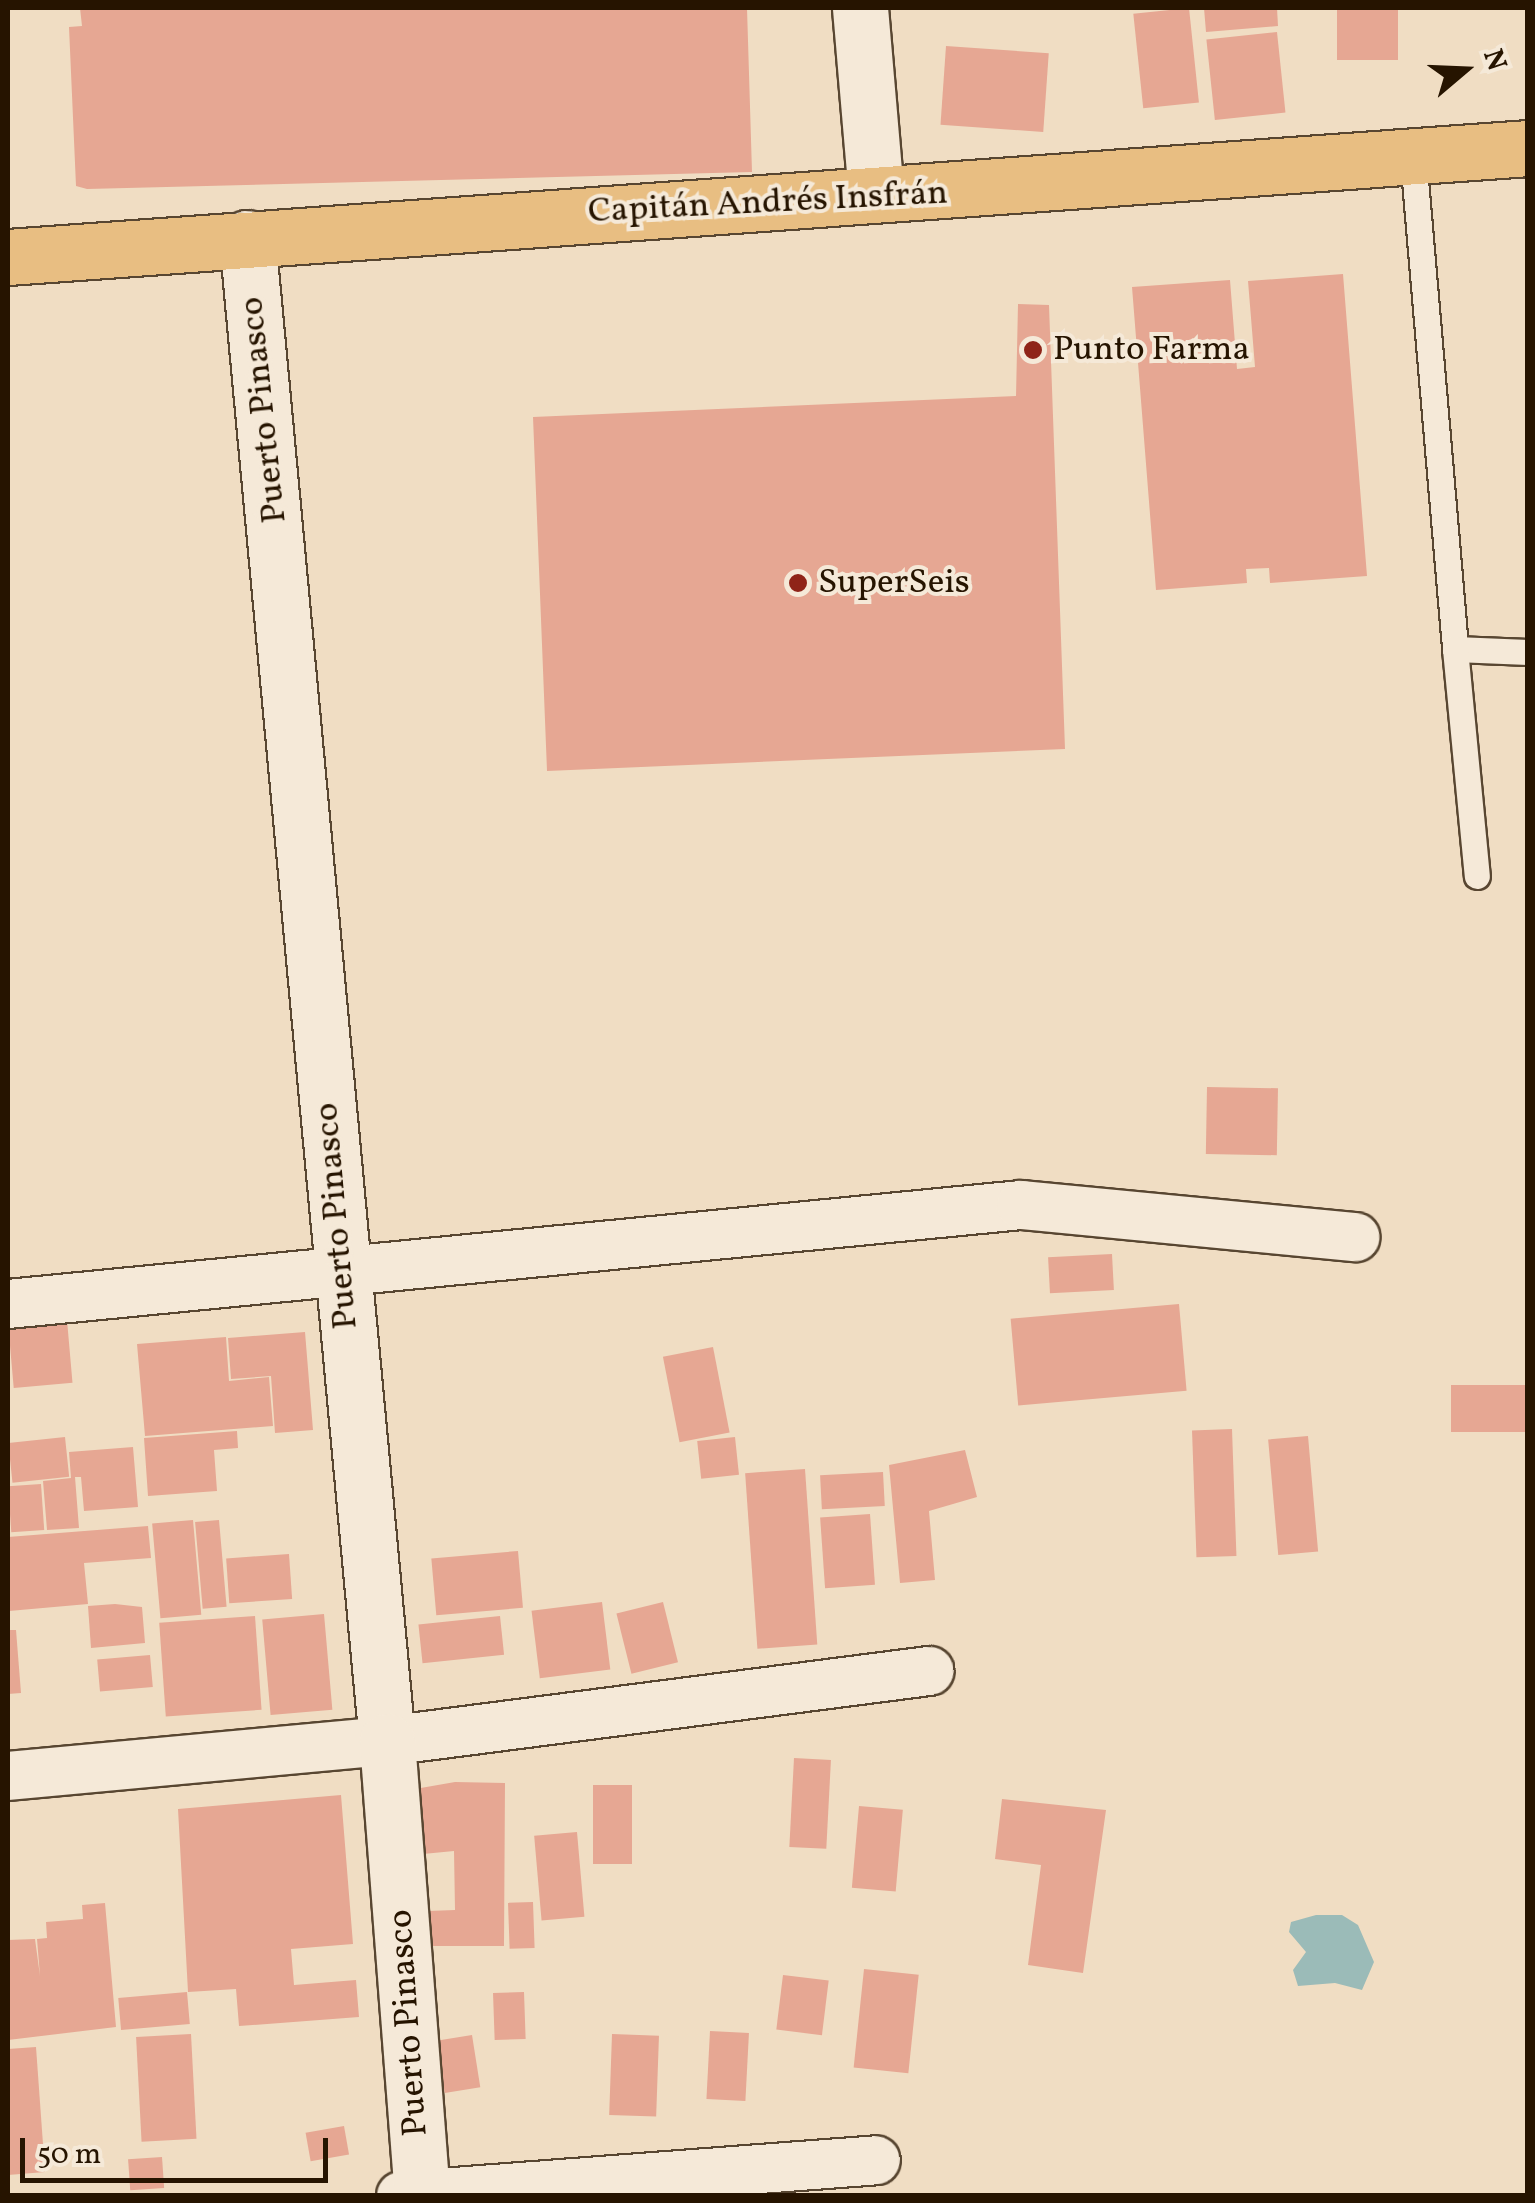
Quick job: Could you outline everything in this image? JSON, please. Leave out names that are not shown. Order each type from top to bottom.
[{"type":"main road","name":"Capitán Andrés Insfrán","points":[[8,256],[1528,148]]},
{"type":"street","points":[[860,8],[876,194]]},
{"type":"street","name":"Puerto Pinasco","points":[[247,238],[387,1741],[415,2195]]},
{"type":"street","points":[[8,1304],[342,1276],[1021,1205],[1355,1237]]},
{"type":"street","points":[[8,1776],[387,1741],[929,1671]]},
{"type":"street","points":[[415,2195],[876,2160]]},
{"type":"lane","points":[[1413,157],[1478,876]]},
{"type":"lane","points":[[1455,649],[1528,652]]},
{"type":"water","points":[[1316,1915],[1342,1915],[1358,1925],[1374,1962],[1362,1990],[1335,1983],[1298,1986],[1293,1970],[1306,1952],[1289,1932],[1291,1922]]},
{"type":"building","points":[[80,8],[747,8],[752,172],[87,189],[76,186],[69,27],[82,26]]},
{"type":"building","points":[[1189,8],[1199,102],[1143,108],[1133,14]]},
{"type":"building","points":[[1204,8],[1277,8],[1278,26],[1206,32]]},
{"type":"building","points":[[1337,8],[1398,8],[1398,60],[1337,60]]},
{"type":"building","points":[[1277,32],[1285,113],[1215,120],[1206,39]]},
{"type":"building","points":[[946,46],[1049,53],[1043,132],[940,125]]},
{"type":"building","points":[[1343,274],[1367,576],[1270,583],[1269,568],[1246,569],[1247,583],[1156,590],[1132,287],[1230,280],[1237,369],[1255,367],[1248,281]]},
{"type":"building","name":"SuperSeis","points":[[1018,304],[1049,305],[1065,749],[547,771],[533,417],[1016,396]]},
{"type":"building","points":[[1207,1087],[1278,1088],[1277,1155],[1206,1154]]},
{"type":"building","points":[[1112,1254],[1114,1290],[1050,1293],[1048,1257]]},
{"type":"building","points":[[1179,1304],[1187,1391],[1018,1405],[1011,1319]]},
{"type":"building","points":[[67,1320],[72,1383],[14,1388],[8,1325]]},
{"type":"building","points":[[305,1332],[313,1430],[275,1433],[271,1376],[231,1379],[228,1338]]},
{"type":"building","points":[[226,1337],[229,1381],[269,1377],[273,1426],[145,1436],[137,1344]]},
{"type":"building","points":[[713,1347],[730,1432],[680,1442],[663,1357]]},
{"type":"building","points":[[1451,1385],[1528,1385],[1528,1432],[1451,1432]]},
{"type":"building","points":[[1232,1429],[1236,1556],[1196,1557],[1192,1430]]},
{"type":"building","points":[[237,1431],[238,1448],[214,1450],[217,1491],[148,1496],[144,1438]]},
{"type":"building","points":[[1308,1436],[1318,1552],[1278,1555],[1268,1439]]},
{"type":"building","points":[[65,1437],[69,1477],[12,1483],[8,1443]]},
{"type":"building","points":[[735,1437],[739,1475],[701,1479],[697,1441]]},
{"type":"building","points":[[133,1447],[138,1507],[84,1511],[81,1477],[75,1477],[79,1528],[47,1530],[43,1481],[71,1478],[69,1452]]},
{"type":"building","points":[[965,1450],[977,1497],[929,1511],[935,1580],[900,1583],[889,1465]]},
{"type":"building","points":[[805,1469],[817,1645],[757,1649],[745,1473]]},
{"type":"building","points":[[883,1472],[885,1506],[822,1509],[820,1475]]},
{"type":"building","points":[[41,1484],[44,1530],[11,1532],[8,1486]]},
{"type":"building","points":[[870,1514],[875,1585],[825,1588],[820,1517]]},
{"type":"building","points":[[193,1520],[201,1615],[160,1618],[152,1524]]},
{"type":"building","points":[[219,1520],[227,1607],[203,1609],[195,1522]]},
{"type":"building","points":[[148,1526],[151,1558],[84,1563],[88,1604],[9,1611],[8,1537]]},
{"type":"building","points":[[518,1551],[523,1608],[436,1615],[431,1559]]},
{"type":"building","points":[[289,1554],[292,1599],[229,1603],[226,1558]]},
{"type":"building","points":[[602,1602],[610,1669],[540,1678],[532,1611]]},
{"type":"building","points":[[663,1602],[678,1662],[631,1674],[616,1614]]},
{"type":"building","points":[[88,1606],[142,1607],[145,1643],[91,1648]]},
{"type":"building","points":[[324,1614],[332,1710],[271,1715],[262,1619]]},
{"type":"building","points":[[255,1616],[262,1710],[166,1716],[159,1623]]},
{"type":"building","points":[[500,1616],[504,1655],[423,1663],[418,1625]]},
{"type":"building","points":[[8,1630],[16,1630],[21,1693],[8,1694]]},
{"type":"building","points":[[150,1655],[153,1687],[100,1691],[97,1660]]},
{"type":"building","points":[[794,1758],[831,1760],[826,1849],[789,1847]]},
{"type":"building","points":[[455,1782],[505,1783],[504,1946],[431,1946],[428,1911],[455,1910],[454,1851],[423,1854],[415,1789]]},
{"type":"building","points":[[593,1785],[632,1785],[632,1864],[593,1864]]},
{"type":"building","points":[[341,1795],[353,1944],[291,1949],[294,1985],[356,1980],[359,2017],[239,2026],[236,1989],[188,1992],[178,1809]]},
{"type":"building","points":[[1002,1799],[1106,1810],[1083,1973],[1028,1965],[1041,1865],[995,1859]]},
{"type":"building","points":[[859,1806],[903,1810],[896,1892],[852,1888]]},
{"type":"building","points":[[577,1832],[584,1917],[542,1920],[534,1836]]},
{"type":"building","points":[[533,1902],[535,1948],[510,1949],[508,1903]]},
{"type":"building","points":[[105,1903],[116,2027],[8,2040],[8,1940],[35,1939],[40,1976],[37,1939],[47,1938],[46,1922],[83,1919],[82,1905]]},
{"type":"building","points":[[864,1969],[919,1975],[908,2073],[854,2067]]},
{"type":"building","points":[[783,1975],[829,1981],[822,2035],[776,2030]]},
{"type":"building","points":[[187,1992],[190,2024],[121,2030],[118,1998]]},
{"type":"building","points":[[524,1992],[526,2039],[495,2040],[493,1993]]},
{"type":"building","points":[[710,2031],[749,2033],[745,2101],[706,2099]]},
{"type":"building","points":[[191,2034],[196,2139],[142,2142],[136,2037]]},
{"type":"building","points":[[612,2034],[659,2036],[656,2117],[609,2115]]},
{"type":"building","points":[[472,2035],[480,2087],[445,2093],[436,2041]]},
{"type":"building","points":[[36,2047],[45,2172],[8,2175],[8,2049]]},
{"type":"building","points":[[344,2126],[349,2155],[311,2161],[306,2133]]},
{"type":"building","points":[[162,2157],[164,2188],[130,2190],[128,2159]]},
{"type":"place","name":"Punto Farma","points":[[1033,350]]},
{"type":"place","name":"SuperSeis","points":[[798,583]]}]
